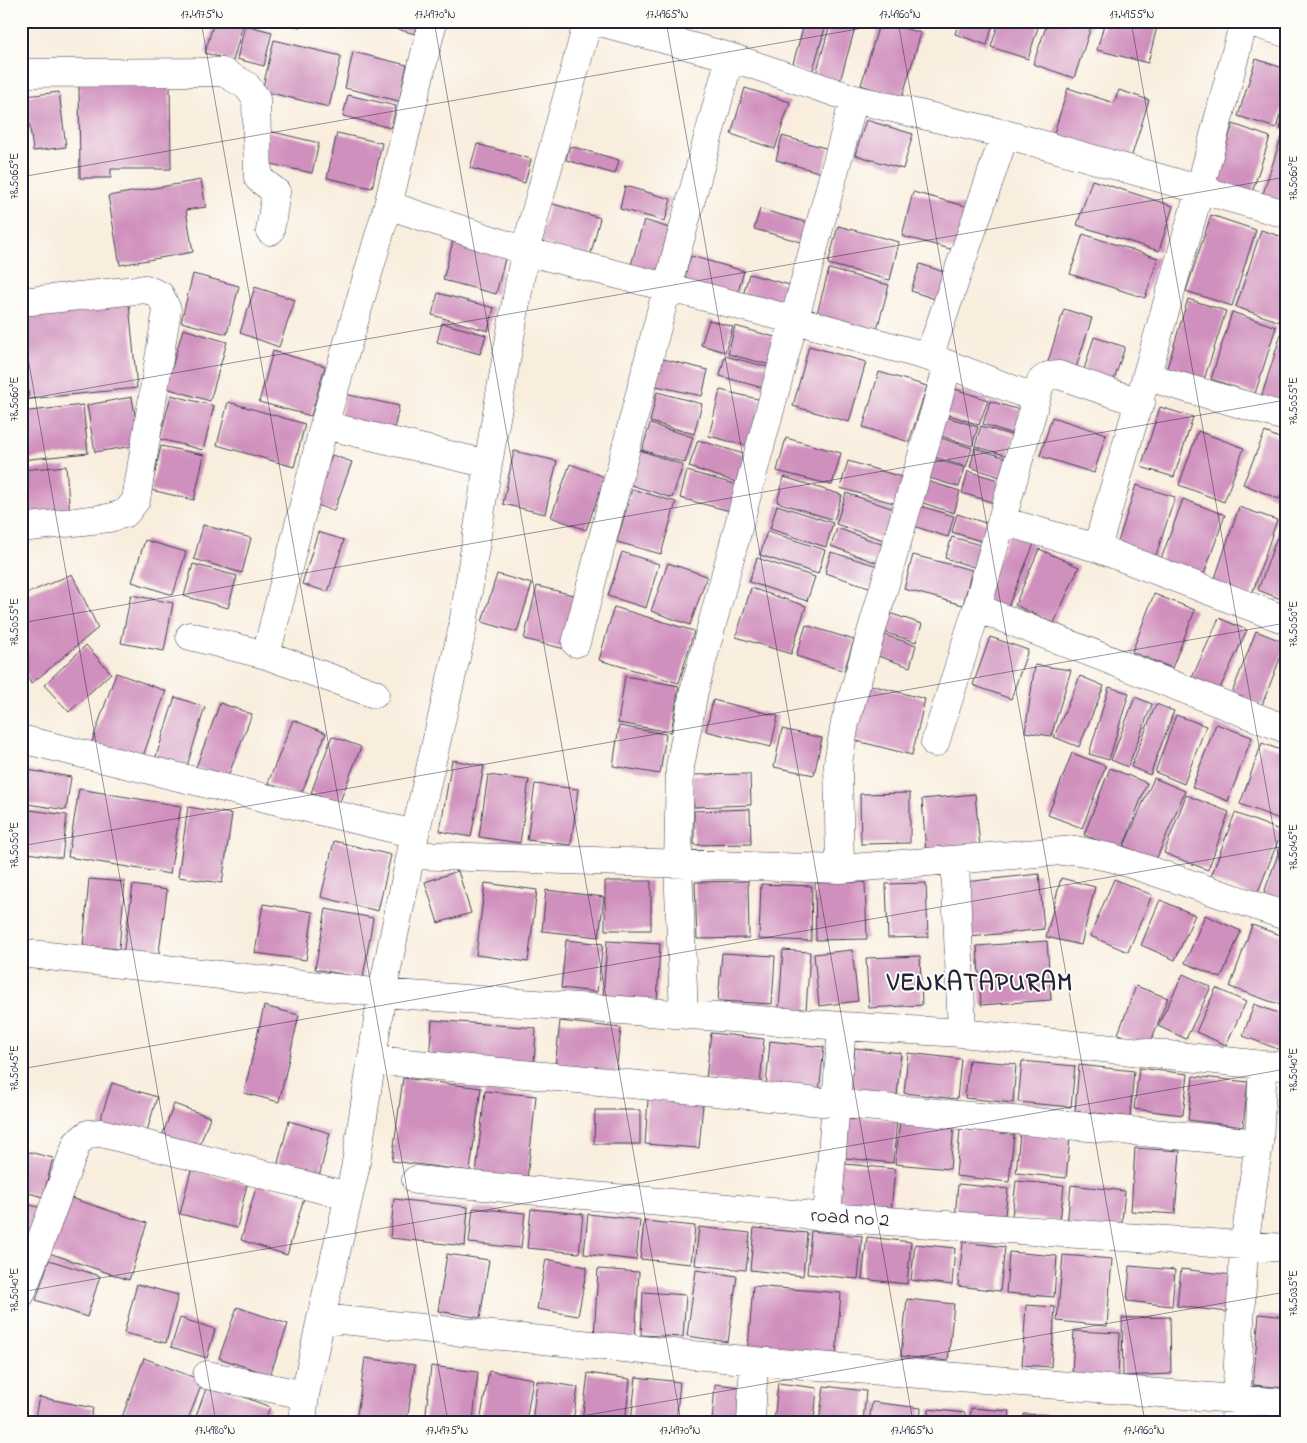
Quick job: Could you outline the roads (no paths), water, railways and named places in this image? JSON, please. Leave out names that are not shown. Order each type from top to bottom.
[{"type":"street","points":[[266,655],[324,425],[388,205],[433,21]]},
{"type":"street","points":[[207,1375],[304,1409],[321,1318],[348,1196],[356,1169],[374,1060],[382,993],[413,844],[462,631],[488,464],[525,251],[588,21]]},
{"type":"street","points":[[596,21],[730,58],[854,99],[1005,134],[1286,214]]},
{"type":"street","points":[[1097,548],[1148,377],[1246,21],[1286,32]]},
{"type":"street","points":[[576,643],[667,288],[730,58]]},
{"type":"street","points":[[21,73],[223,72],[234,77],[246,85],[256,98],[258,178],[276,192],[270,231]]},
{"type":"street","points":[[684,1014],[678,865],[680,767],[694,691],[854,99]]},
{"type":"street","points":[[840,869],[838,771],[845,723],[938,361],[1005,134]]},
{"type":"street","points":[[388,205],[525,251],[795,320],[938,361],[1035,398]]},
{"type":"street","points":[[21,302],[146,289],[160,295],[167,310],[136,500],[126,513],[109,518],[21,528]]},
{"type":"street","points":[[935,743],[977,608],[1040,381],[1048,376],[1059,376],[1140,403]]},
{"type":"street","points":[[1148,377],[1286,417]]},
{"type":"street","points":[[324,425],[488,464]]},
{"type":"street","points":[[1002,521],[1097,548],[1286,620]]},
{"type":"street","points":[[977,608],[1286,729]]},
{"type":"street","points":[[190,636],[266,655],[375,694]]},
{"type":"street","points":[[21,739],[413,844],[678,865],[840,869],[1075,850],[1112,858],[1286,916]]},
{"type":"street","points":[[956,861],[962,1033]]},
{"type":"street","points":[[21,953],[382,993],[962,1033],[1274,1065],[1259,1143],[1244,1246],[1235,1410]]},
{"type":"street","points":[[827,1217],[842,1026]]},
{"type":"street","points":[[374,1060],[1259,1143]]},
{"type":"street","points":[[21,1294],[77,1143],[88,1134],[101,1134],[348,1196]]},
{"type":"street","name":"road no 2","points":[[416,1180],[827,1217],[1286,1248]]},
{"type":"street","points":[[321,1318],[1235,1410],[1286,1403]]},
{"type":"street","points":[[751,1422],[754,1361]]},
{"type":"district","name":"VENKATAPURAM","points":[[980,984]]}]
